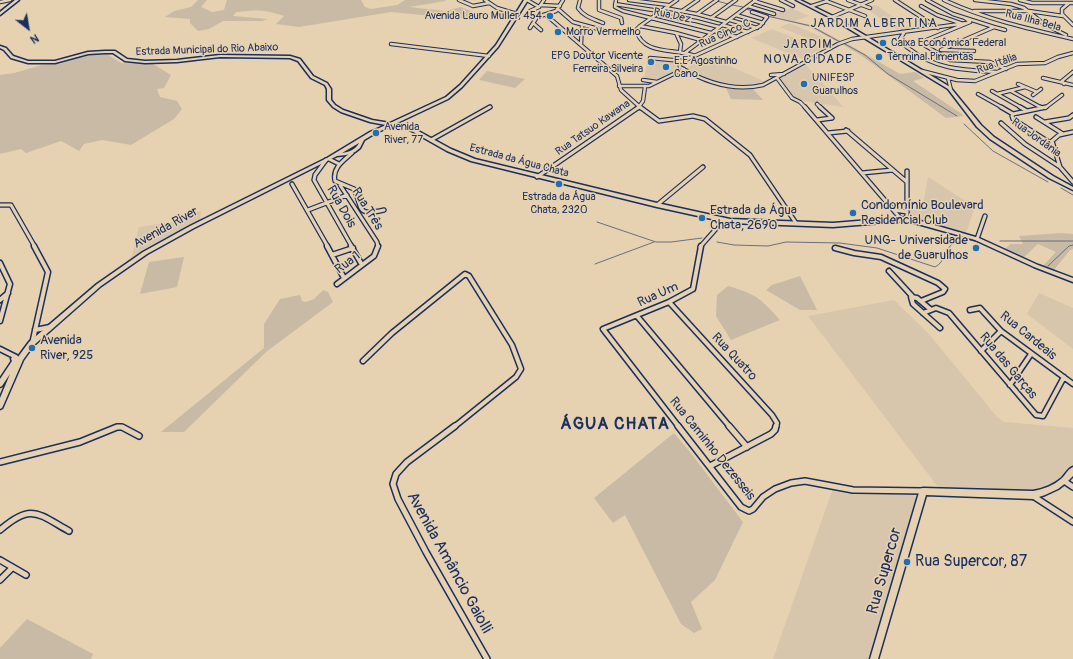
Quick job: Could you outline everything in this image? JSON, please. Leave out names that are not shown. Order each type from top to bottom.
[{"type":"street","points":[[0,2],[10,0]]},
{"type":"street","points":[[0,14],[17,0]]},
{"type":"street","points":[[459,0],[473,6],[490,3]]},
{"type":"street","points":[[485,0],[497,8],[517,14]]},
{"type":"street","points":[[392,124],[440,102],[451,95],[489,56],[501,41],[527,0],[540,6],[559,8],[569,20],[582,26],[602,30]]},
{"type":"street","points":[[530,11],[540,6],[544,0]]},
{"type":"street","points":[[530,28],[537,17],[546,15],[559,8],[563,0]]},
{"type":"street","points":[[580,0],[578,8],[581,12],[586,16],[603,22]]},
{"type":"street","points":[[599,0],[599,10],[621,18],[622,23]]},
{"type":"street","points":[[616,0],[615,4],[659,11]]},
{"type":"street","points":[[630,0],[669,5]]},
{"type":"street","points":[[677,0],[648,19],[636,30],[636,35],[639,41],[645,45],[657,49],[686,52],[695,56]]},
{"type":"street","points":[[682,11],[698,0]]},
{"type":"street","points":[[698,14],[717,0]]},
{"type":"street","points":[[711,18],[736,0]]},
{"type":"street","points":[[781,0],[793,6]]},
{"type":"street","points":[[798,0],[832,17],[955,91],[980,123],[995,139],[1042,170],[1073,188]]},
{"type":"street","points":[[848,0],[870,8]]},
{"type":"street","points":[[832,17],[871,0]]},
{"type":"street","points":[[895,0],[938,28]]},
{"type":"street","points":[[927,0],[944,10],[1005,30]]},
{"type":"street","name":"Rua Ilha Bela","points":[[944,0],[971,12],[1073,39]]},
{"type":"street","points":[[976,0],[1004,2],[1025,7],[1044,24],[1073,39]]},
{"type":"street","points":[[1020,0],[1029,3],[1071,2]]},
{"type":"street","points":[[1042,0],[1047,3]]},
{"type":"street","points":[[686,52],[755,1],[783,10]]},
{"type":"street","points":[[812,6],[827,1],[865,16]]},
{"type":"street","points":[[1063,16],[1062,9],[1071,2]]},
{"type":"street","points":[[1025,7],[1029,3]]},
{"type":"street","name":"Rua Dez","points":[[615,4],[616,7],[623,12],[711,33]]},
{"type":"street","points":[[748,6],[774,14]]},
{"type":"street","points":[[921,6],[938,15],[963,24]]},
{"type":"street","points":[[665,8],[698,14],[726,22]]},
{"type":"street","points":[[967,10],[1029,11],[1063,16],[1073,25]]},
{"type":"street","points":[[971,12],[978,11]]},
{"type":"street","points":[[736,15],[763,23],[767,16],[752,12]]},
{"type":"street","points":[[655,14],[692,20],[719,27]]},
{"type":"street","points":[[546,15],[619,78],[619,86],[621,90],[638,107],[656,120],[662,122],[694,116],[705,119],[750,155],[796,223]]},
{"type":"street","points":[[965,18],[970,21],[967,24],[924,42],[924,45],[950,60],[990,62],[1006,69]]},
{"type":"street","points":[[730,20],[758,28]]},
{"type":"street","points":[[941,50],[992,26],[1000,20]]},
{"type":"street","points":[[533,23],[541,30]]},
{"type":"street","name":"Rua Cinco C","points":[[683,61],[758,28],[763,23]]},
{"type":"street","points":[[683,61],[679,65],[684,69],[713,83],[737,88],[760,86],[845,41],[865,37],[967,24]]},
{"type":"street","points":[[722,25],[748,32]]},
{"type":"street","points":[[581,44],[582,26]]},
{"type":"street","points":[[640,26],[676,32],[701,40]]},
{"type":"street","points":[[950,26],[956,29]]},
{"type":"street","points":[[714,31],[737,37]]},
{"type":"street","points":[[676,32],[681,44],[680,52]]},
{"type":"street","points":[[902,32],[904,33],[900,39],[902,43],[936,65],[953,70],[998,72]]},
{"type":"street","points":[[1065,35],[1068,38]]},
{"type":"street","points":[[391,44],[489,56]]},
{"type":"street","name":"Estrada Municipal do Rio Abaixo","points":[[0,47],[15,58],[33,62],[55,62],[88,53],[108,52],[116,54],[126,60],[140,62],[177,61],[220,56],[290,57],[299,60],[312,77],[326,84],[329,89],[329,100],[334,106],[352,115],[392,124]]},
{"type":"street","points":[[933,51],[974,51]]},
{"type":"street","name":"Rua Itália","points":[[919,70],[948,78],[975,81],[1024,63],[1045,63],[1058,57],[1073,53]]},
{"type":"street","points":[[650,58],[683,61]]},
{"type":"street","points":[[619,86],[645,87],[684,69]]},
{"type":"street","points":[[1064,84],[1061,81],[1073,72]]},
{"type":"street","points":[[771,75],[785,74]]},
{"type":"street","points":[[777,78],[792,98],[800,102],[817,120],[901,219]]},
{"type":"street","points":[[948,78],[950,89],[979,125],[1000,144],[1051,177],[1073,188]]},
{"type":"street","points":[[1043,78],[1072,85]]},
{"type":"street","points":[[643,80],[657,82]]},
{"type":"street","points":[[1018,84],[1037,92]]},
{"type":"street","points":[[638,107],[643,101],[645,87]]},
{"type":"street","points":[[997,94],[1025,87]]},
{"type":"street","points":[[1032,95],[1041,89]]},
{"type":"street","points":[[992,91],[1027,111]]},
{"type":"street","points":[[1011,91],[1042,108]]},
{"type":"street","points":[[978,94],[1013,114],[1042,108],[1062,95]]},
{"type":"street","points":[[817,104],[832,118],[817,120]]},
{"type":"street","points":[[431,140],[490,107]]},
{"type":"street","name":"Rua Tatsuo Kawana","points":[[537,177],[638,107]]},
{"type":"street","points":[[1013,114],[1012,119],[1052,144],[1060,167],[1073,182]]},
{"type":"street","points":[[1044,122],[1069,118],[1073,115]]},
{"type":"street","points":[[1036,118],[1063,134]]},
{"type":"street","points":[[403,119],[401,122],[403,126]]},
{"type":"street","points":[[381,122],[384,126],[383,128]]},
{"type":"street","name":"Estrada da Água Chata","points":[[392,124],[403,126],[449,150],[473,160],[537,177],[730,221],[833,225],[837,222],[880,218],[887,220],[907,219],[977,238],[1036,266],[1073,280]]},
{"type":"street","name":"Avenida River","points":[[18,358],[50,327],[99,285],[145,252],[330,158],[362,139],[392,124]]},
{"type":"street","name":"Rua Jordânia","points":[[1001,124],[1025,144],[1060,167]]},
{"type":"street","points":[[828,133],[847,130],[907,182]]},
{"type":"street","points":[[1052,144],[1054,139],[1063,134],[1073,132]]},
{"type":"street","name":"Avenida River","points":[[330,158],[352,153],[358,149],[362,139]]},
{"type":"street","points":[[352,153],[339,164],[335,172],[334,179],[340,184],[354,189],[360,208]]},
{"type":"street","points":[[330,158],[339,164]]},
{"type":"street","name":"Rua Dois","points":[[330,158],[314,177],[314,180],[362,264]]},
{"type":"street","points":[[657,205],[703,168]]},
{"type":"street","points":[[862,173],[894,170]]},
{"type":"street","points":[[907,171],[907,219]]},
{"type":"street","points":[[292,184],[308,210],[344,278]]},
{"type":"street","name":"Rua Três","points":[[340,184],[378,245],[378,250],[371,258]]},
{"type":"street","points":[[308,210],[347,195]]},
{"type":"street","points":[[0,204],[11,205],[48,272],[30,346]]},
{"type":"street","points":[[355,209],[360,208],[371,212],[384,210]]},
{"type":"street","points":[[894,210],[907,212]]},
{"type":"street","points":[[977,238],[986,216]]},
{"type":"street","name":"Rua Um","points":[[603,329],[637,316],[693,290],[698,250],[704,241],[715,230],[714,218]]},
{"type":"street","points":[[332,255],[353,248]]},
{"type":"street","points":[[835,248],[854,253],[881,257],[938,284],[945,289],[943,292],[921,301]]},
{"type":"street","name":"Rua 1","points":[[337,284],[371,258]]},
{"type":"street","points":[[0,262],[10,284],[0,321]]},
{"type":"street","points":[[889,271],[912,296],[930,308],[923,312]]},
{"type":"street","name":"Avenida Amâncio Gaiolli","points":[[363,362],[392,333],[465,274],[469,276],[486,306],[506,335],[519,361],[521,369],[516,376],[407,462],[396,474],[393,484],[398,499],[426,552],[487,659]]},
{"type":"street","points":[[0,300],[8,292]]},
{"type":"street","points":[[912,296],[911,301],[940,328]]},
{"type":"street","name":"Rua Quatro","points":[[669,302],[772,415],[777,423],[775,430],[747,447]]},
{"type":"street","name":"Rua das Garças","points":[[930,308],[940,309],[949,313],[1036,415],[1043,416],[1064,377]]},
{"type":"street","name":"Rua Cardeais","points":[[970,310],[980,308],[1001,331],[1073,384]]},
{"type":"street","points":[[637,316],[747,447],[710,466]]},
{"type":"street","points":[[35,330],[50,327]]},
{"type":"street","name":"Rua Caminho Dezesseis","points":[[603,329],[741,506],[749,511],[753,509],[763,497],[775,489],[791,482],[806,481],[853,490],[923,491]]},
{"type":"street","points":[[980,351],[1001,331]]},
{"type":"street","points":[[0,349],[18,358]]},
{"type":"street","points":[[1010,385],[1031,354]]},
{"type":"street","points":[[0,384],[18,358]]},
{"type":"street","points":[[1,402],[18,358]]},
{"type":"street","points":[[0,462],[80,442],[122,427],[139,436]]},
{"type":"street","points":[[923,491],[1033,495],[1051,491],[1064,481],[1073,470]]},
{"type":"street","points":[[1064,481],[1073,487]]},
{"type":"street","name":"Rua Supercor","points":[[874,659],[923,491]]},
{"type":"street","points":[[1033,495],[1073,522]]},
{"type":"street","points":[[0,530],[19,514],[31,512],[70,531]]},
{"type":"street","points":[[0,560],[26,575]]},
{"type":"street","points":[[0,580],[12,568]]},
{"type":"shaded area","points":[[198,0],[207,0],[201,7],[212,12],[224,10],[227,0],[361,0],[365,7],[371,9],[397,5],[405,0],[445,0],[446,1],[409,7],[445,11],[461,7],[480,15],[477,18],[452,18],[391,12],[299,27],[276,24],[284,16],[265,11],[249,11],[236,12],[233,16],[267,19],[262,21],[223,21],[209,29],[198,31],[190,23],[190,19],[165,17],[174,11],[191,7]]},
{"type":"shaded area","points":[[876,5],[912,30],[899,31],[871,12],[872,6]]},
{"type":"shaded area","points":[[747,8],[769,16],[745,9]]},
{"type":"shaded area","points":[[791,8],[809,16],[794,21],[771,16]]},
{"type":"shaded area","points":[[771,16],[811,25],[841,41],[836,41],[810,27]]},
{"type":"shaded area","points":[[790,23],[831,41],[821,44],[780,27]]},
{"type":"shaded area","points":[[772,29],[822,49],[811,54],[812,56],[805,60],[751,38]]},
{"type":"shaded area","points":[[846,43],[900,74],[915,72],[924,78],[913,81],[963,116],[946,118],[862,56],[842,44]]},
{"type":"shaded area","points":[[107,54],[121,63],[153,64],[171,75],[164,88],[157,89],[160,97],[177,101],[182,109],[174,119],[131,145],[102,140],[84,144],[79,151],[61,141],[26,153],[21,149],[0,154],[0,75],[14,73],[42,65],[59,64],[88,55]]},
{"type":"shaded area","points":[[709,57],[766,82],[760,85],[752,83],[757,86],[731,86],[715,82],[686,68]]},
{"type":"shaded area","points":[[648,58],[675,61],[677,62],[675,64],[676,66],[681,69],[657,80],[644,79]]},
{"type":"shaded area","name":"UNIFESP Guarulhos","points":[[806,65],[843,107],[801,101],[793,96],[780,79]]},
{"type":"shaded area","points":[[487,71],[525,79],[515,88],[479,80]]},
{"type":"shaded area","points":[[726,88],[753,89],[763,100],[731,99]]},
{"type":"shaded area","points":[[928,177],[975,207],[966,233],[910,218],[910,209],[922,211]]},
{"type":"shaded area","points":[[201,211],[200,222],[131,260],[139,227],[172,222],[186,214]]},
{"type":"shaded area","points":[[1061,233],[1073,234],[1073,249],[1070,250],[1054,270],[1043,266],[1056,252],[1038,244],[1023,258],[1005,249],[1010,244],[1023,244],[1019,236]]},
{"type":"shaded area","points":[[184,257],[177,287],[140,294],[149,262]]},
{"type":"shaded area","points":[[800,276],[817,310],[800,310],[766,290],[772,285]]},
{"type":"shaded area","points":[[728,286],[758,298],[780,320],[731,340],[716,316],[717,295]]},
{"type":"shaded area","points":[[323,290],[328,292],[333,302],[266,352],[184,432],[161,432],[264,348],[264,324],[280,299],[300,295],[302,301],[306,302],[314,299]]},
{"type":"shaded area","points":[[1039,293],[1073,308],[1073,349],[1027,314]]},
{"type":"shaded area","points":[[894,300],[929,334],[997,417],[1004,422],[1073,428],[1073,464],[1063,480],[1053,487],[1030,493],[938,487],[808,316]]},
{"type":"shaded area","points":[[674,433],[743,522],[715,580],[691,602],[702,629],[694,633],[681,624],[625,515],[613,523],[594,498]]},
{"type":"shaded area","points":[[832,491],[858,495],[914,495],[916,499],[870,659],[773,659]]},
{"type":"shaded area","points":[[27,619],[93,654],[91,659],[0,659],[0,648]]},
{"type":"waterway","points":[[717,1],[728,4]]},
{"type":"waterway","points":[[732,5],[743,7]]},
{"type":"waterway","points":[[746,9],[753,11]]},
{"type":"waterway","points":[[767,16],[811,26],[840,42]]},
{"type":"waterway","points":[[843,43],[865,55],[888,74],[957,116]]},
{"type":"waterway","points":[[964,124],[993,151],[1048,182]]},
{"type":"waterway","points":[[1061,188],[1073,195]]},
{"type":"waterway","points":[[597,222],[656,242],[671,242],[702,238]]},
{"type":"waterway","points":[[717,242],[734,245],[768,246],[786,242],[840,243],[877,248],[935,267],[941,262],[953,243],[959,243],[963,238],[978,242]]},
{"type":"waterway","points":[[1000,241],[1073,241]]},
{"type":"waterway","points":[[595,264],[654,242]]},
{"type":"waterway","points":[[1048,266],[1069,246],[1073,245]]},
{"type":"place","name":"Avenida Lauro Muller, 454","points":[[550,16]]},
{"type":"place","name":"Morro Vermelho","points":[[558,32]]},
{"type":"place","name":"Caixa Econômica Federal","points":[[883,43]]},
{"type":"place","name":"Terminal Pimentas","points":[[879,57]]},
{"type":"place","name":"EPG Doutor Vicente Ferreira Silveira","points":[[651,62]]},
{"type":"place","name":"E.E Agostinho Cano","points":[[666,67]]},
{"type":"place","name":"UNIFESP Guarulhos","points":[[804,84]]},
{"type":"place","name":"Avenida River, 77","points":[[376,133]]},
{"type":"place","name":"Estrada da Água Chata, 2320","points":[[559,184]]},
{"type":"place","name":"Condomínio Boulevard Residencial Club","points":[[853,213]]},
{"type":"place","name":"Estrada da Água Chata, 2690","points":[[702,218]]},
{"type":"place","name":"UNG- Universidade de Guarulhos","points":[[976,248]]},
{"type":"place","name":"Avenida River, 925","points":[[32,348]]},
{"type":"place","name":"Rua Supercor, 87","points":[[907,562]]},
{"type":"district","name":"JARDIM ALBERTINA","points":[[874,24]]},
{"type":"district","name":"JARDIM NOVA CIDADE","points":[[808,52]]},
{"type":"district","name":"ÁGUA CHATA","points":[[615,425]]}]
